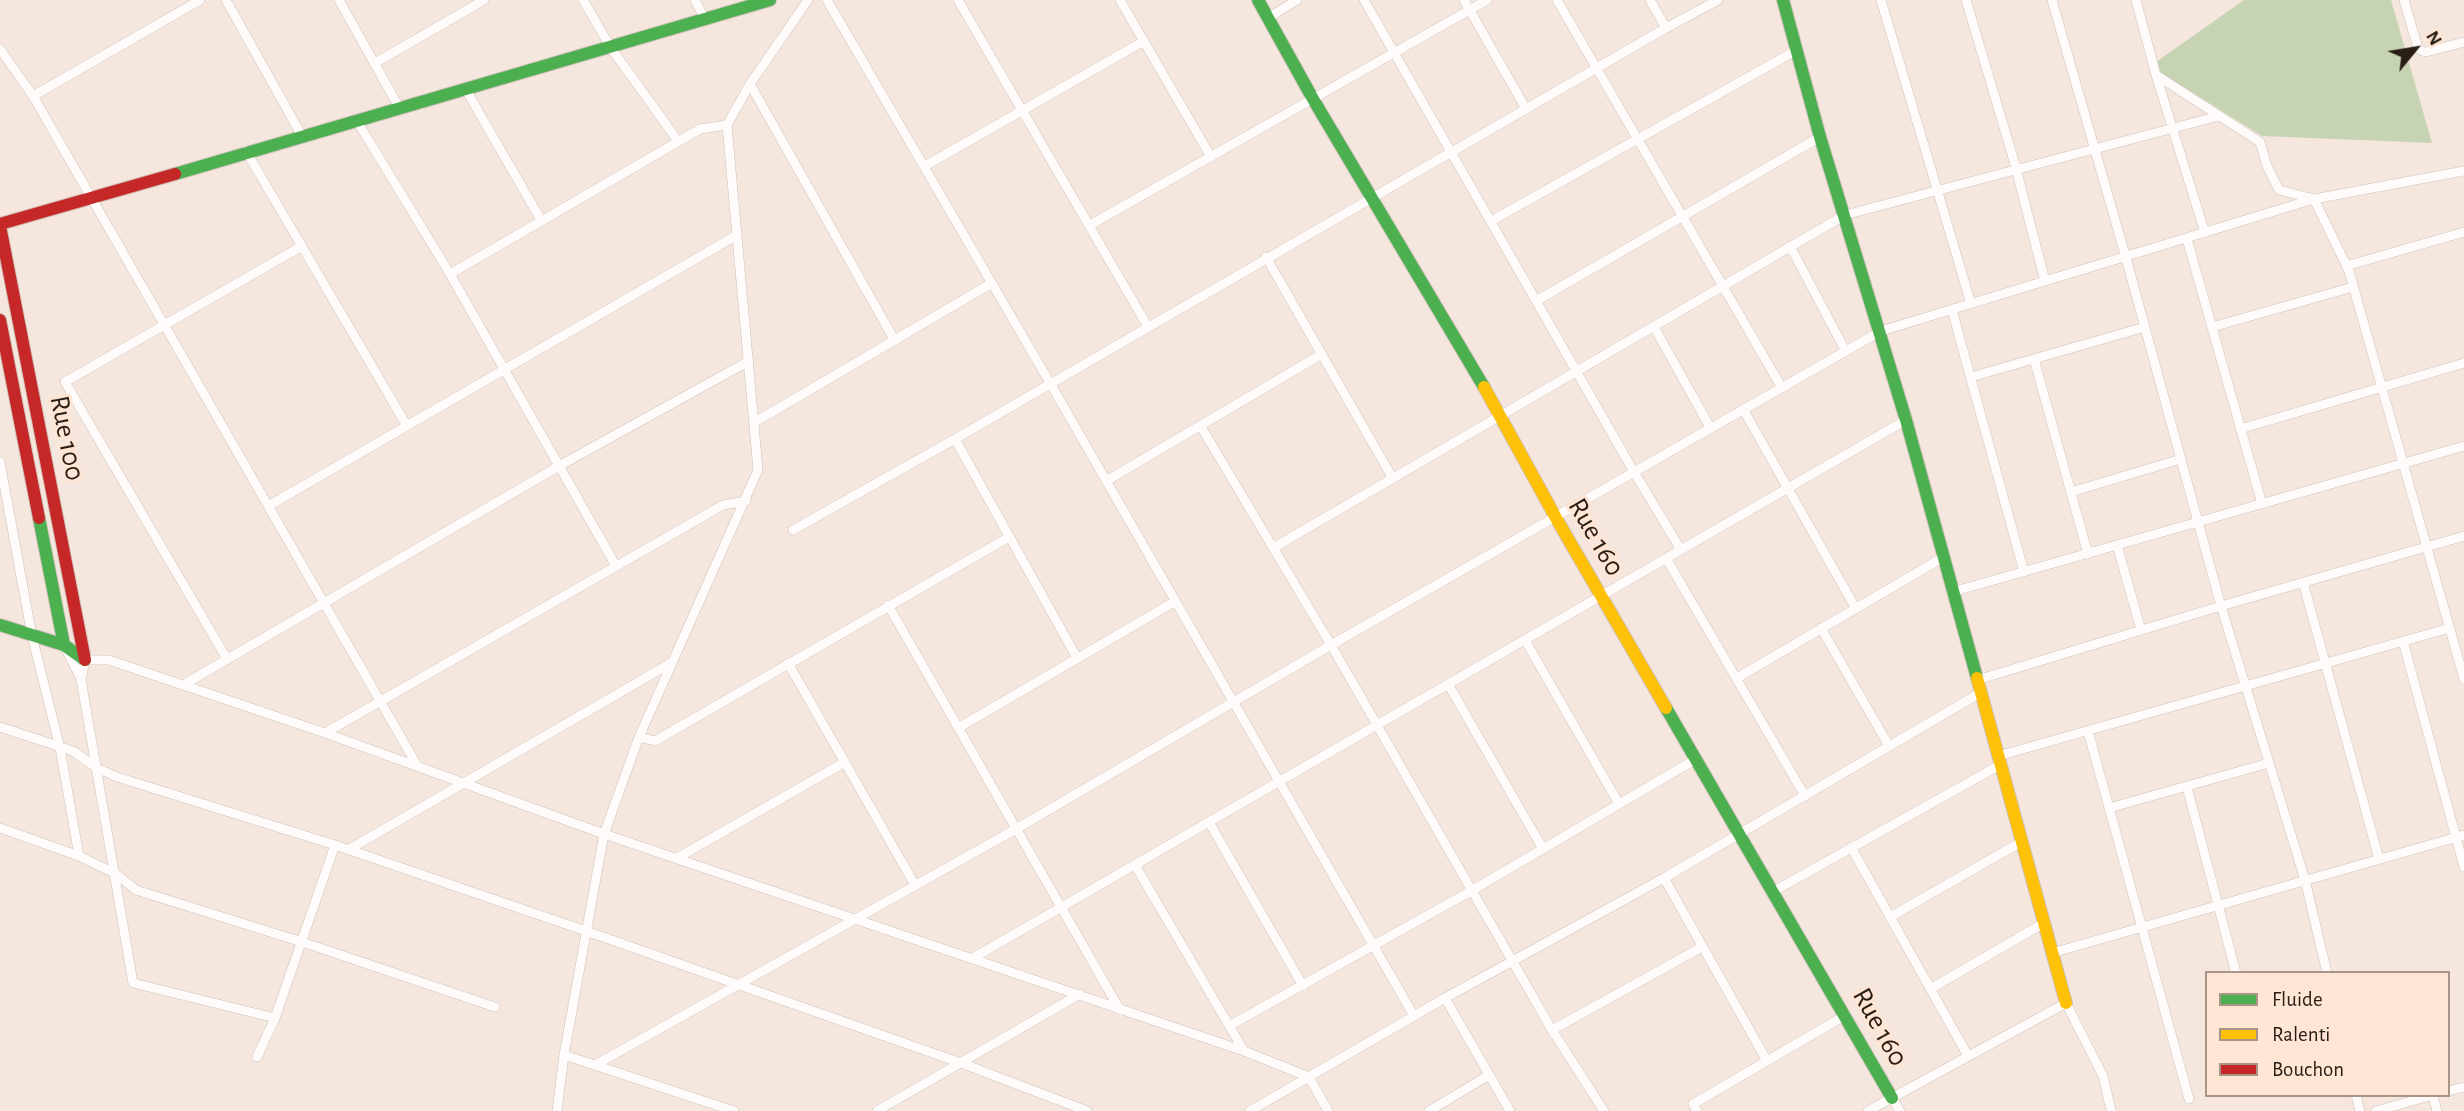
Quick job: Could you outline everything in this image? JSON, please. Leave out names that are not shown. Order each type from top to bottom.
[{"type":"street","points":[[33,96],[200,0]]},
{"type":"street","points":[[226,0],[302,136]]},
{"type":"street","points":[[339,0],[400,109]]},
{"type":"street","points":[[583,0],[611,48],[678,141]]},
{"type":"street","points":[[695,0],[705,19]]},
{"type":"street","points":[[0,225],[770,0]]},
{"type":"street","points":[[557,1111],[564,1055],[604,834],[639,737],[758,470],[727,125],[750,84],[808,0]]},
{"type":"street","points":[[827,0],[1051,383],[1174,602],[1414,1016]]},
{"type":"street","points":[[958,0],[1148,327]]},
{"type":"street","points":[[1120,0],[1211,157]]},
{"type":"street","name":"Rue 160","points":[[1258,0],[1313,99],[1501,416],[1556,518],[1892,1098]]},
{"type":"street","points":[[1268,18],[1297,0]]},
{"type":"street","points":[[1364,0],[1681,550]]},
{"type":"street","points":[[1464,0],[1526,109]]},
{"type":"street","points":[[1090,225],[1487,0]]},
{"type":"street","points":[[1557,0],[1782,388]]},
{"type":"street","points":[[1650,0],[1666,28]]},
{"type":"street","points":[[1783,0],[1820,137],[1881,331],[2066,1003],[2103,1076],[2111,1110]]},
{"type":"street","points":[[1881,0],[1971,304]]},
{"type":"street","points":[[2052,0],[2221,606],[2305,880],[2327,971]]},
{"type":"street","points":[[2136,0],[2156,75],[2205,233]]},
{"type":"street","points":[[2404,0],[2417,48],[2426,52],[2464,42]]},
{"type":"street","points":[[793,530],[1714,1]]},
{"type":"street","points":[[1970,1],[2045,281]]},
{"type":"street","points":[[375,63],[477,2]]},
{"type":"street","points":[[925,166],[1144,41]]},
{"type":"street","points":[[0,49],[33,96],[418,767]]},
{"type":"street","points":[[1491,221],[1797,50]]},
{"type":"street","points":[[2156,75],[2260,142],[2267,166],[2279,190],[2314,199]]},
{"type":"street","points":[[750,84],[895,341]]},
{"type":"street","points":[[466,90],[541,220]]},
{"type":"street","points":[[1273,548],[1845,215],[2219,116]]},
{"type":"street","points":[[357,121],[450,274],[616,566]]},
{"type":"street","points":[[450,274],[700,129],[727,125]]},
{"type":"street","points":[[1536,301],[1820,137]]},
{"type":"street","points":[[246,151],[407,426]]},
{"type":"street","points":[[595,1065],[1016,829],[1331,645],[1881,331],[2314,199],[2464,171]]},
{"type":"street","points":[[2314,199],[2346,266],[2353,287],[2464,679]]},
{"type":"street","name":"Rue 100","points":[[0,225],[85,660]]},
{"type":"street","points":[[2346,266],[2464,232]]},
{"type":"street","points":[[270,505],[737,235]]},
{"type":"street","points":[[2187,239],[2262,504]]},
{"type":"street","points":[[227,659],[65,382],[302,246]]},
{"type":"street","points":[[1790,246],[1845,351]]},
{"type":"street","points":[[1266,257],[1392,477]]},
{"type":"street","points":[[755,422],[992,283]]},
{"type":"street","points":[[2212,327],[2353,287]]},
{"type":"street","points":[[1952,310],[2024,572]]},
{"type":"street","points":[[0,320],[64,645],[81,679],[133,983],[275,1018]]},
{"type":"street","points":[[1654,327],[1710,427]]},
{"type":"street","points":[[1971,377],[2145,327]]},
{"type":"street","points":[[1107,481],[1322,354]]},
{"type":"street","points":[[2034,359],[2088,554]]},
{"type":"street","points":[[183,685],[559,466],[748,361]]},
{"type":"street","points":[[2240,429],[2464,363]]},
{"type":"street","points":[[1743,409],[1855,607]]},
{"type":"street","points":[[973,958],[1906,420]]},
{"type":"street","points":[[1200,425],[1331,645],[1552,1030],[1604,1111]]},
{"type":"street","points":[[955,439],[1077,658]]},
{"type":"street","points":[[1952,592],[2464,446]]},
{"type":"street","points":[[2071,492],[2181,460]]},
{"type":"street","points":[[0,462],[32,636],[60,748],[79,856]]},
{"type":"street","points":[[325,733],[723,505],[746,501]]},
{"type":"street","points":[[1250,1111],[1445,998],[1741,834],[1889,746],[1978,687],[2141,630],[2464,536]]},
{"type":"street","points":[[639,737],[655,741],[1009,537]]},
{"type":"street","points":[[2117,545],[2141,630]]},
{"type":"street","points":[[1666,558],[1805,796]]},
{"type":"street","points":[[1737,678],[1942,558]]},
{"type":"street","points":[[2303,582],[2379,859]]},
{"type":"street","points":[[958,728],[1174,602]]},
{"type":"street","points":[[888,605],[1120,1010]]},
{"type":"street","points":[[0,625],[64,645],[85,660],[109,660],[325,733],[604,834],[1244,1051],[1309,1077],[1328,1111]]},
{"type":"street","points":[[1821,628],[1889,746]]},
{"type":"street","points":[[1774,891],[1999,761],[2088,731],[2451,628]]},
{"type":"street","points":[[1525,640],[1619,804]]},
{"type":"street","points":[[2403,641],[2460,836],[2464,867]]},
{"type":"street","points":[[81,679],[85,660]]},
{"type":"street","points":[[348,849],[671,663]]},
{"type":"street","points":[[788,663],[915,885]]},
{"type":"street","points":[[1448,684],[1543,849]]},
{"type":"street","points":[[0,727],[74,751],[97,768],[117,777],[348,849],[961,1063],[1087,1111]]},
{"type":"street","points":[[2088,731],[2189,1099]]},
{"type":"street","points":[[1228,1026],[1471,891],[1696,759]]},
{"type":"street","points":[[677,858],[845,762]]},
{"type":"street","points":[[2109,808],[2269,763]]},
{"type":"street","points":[[2187,787],[2235,971]]},
{"type":"street","points":[[1209,822],[1303,986]]},
{"type":"street","points":[[0,828],[79,856],[116,874],[136,890],[495,1007]]},
{"type":"street","points":[[2052,953],[2460,836]]},
{"type":"street","points":[[1890,917],[2021,842]]},
{"type":"street","points":[[257,1057],[275,1018],[335,845]]},
{"type":"street","points":[[1851,847],[1968,1056]]},
{"type":"street","points":[[1135,865],[1244,1051]]},
{"type":"street","points":[[1664,878],[1767,1061]]},
{"type":"street","points":[[1930,989],[2044,923]]},
{"type":"street","points":[[1552,1030],[1702,947]]},
{"type":"street","points":[[877,1111],[1080,994]]},
{"type":"street","points":[[1445,998],[1510,1111]]},
{"type":"street","points":[[1868,1111],[2066,1003]]},
{"type":"street","points":[[1697,1111],[1693,1104],[1846,1015]]},
{"type":"street","points":[[564,1055],[734,1111]]},
{"type":"street","points":[[1429,1111],[1489,1075]]},
{"type":"street","points":[[2376,1111],[2426,1097]]},
{"type":"street","points":[[1892,1098],[1900,1111]]},
{"type":"green space","points":[[2244,0],[2391,0],[2432,143],[2262,136],[2158,71],[2156,62]]},
{"type":"traffic: fast","points":[[175,174],[770,0]]},
{"type":"traffic: fast","points":[[1258,0],[1313,99],[1484,387]]},
{"type":"traffic: fast","points":[[1783,0],[1820,137],[1906,420],[1977,678]]},
{"type":"traffic: fast","points":[[39,518],[64,645]]},
{"type":"traffic: fast","points":[[0,625],[64,645],[85,660]]},
{"type":"traffic: fast","points":[[1666,708],[1892,1098]]},
{"type":"traffic: slow","points":[[1484,387],[1666,708]]},
{"type":"traffic: slow","points":[[1977,678],[2066,1003]]},
{"type":"traffic: jam","points":[[0,224],[175,174]]},
{"type":"traffic: jam","points":[[0,226],[85,660]]},
{"type":"traffic: jam","points":[[0,320],[39,518]]}]
